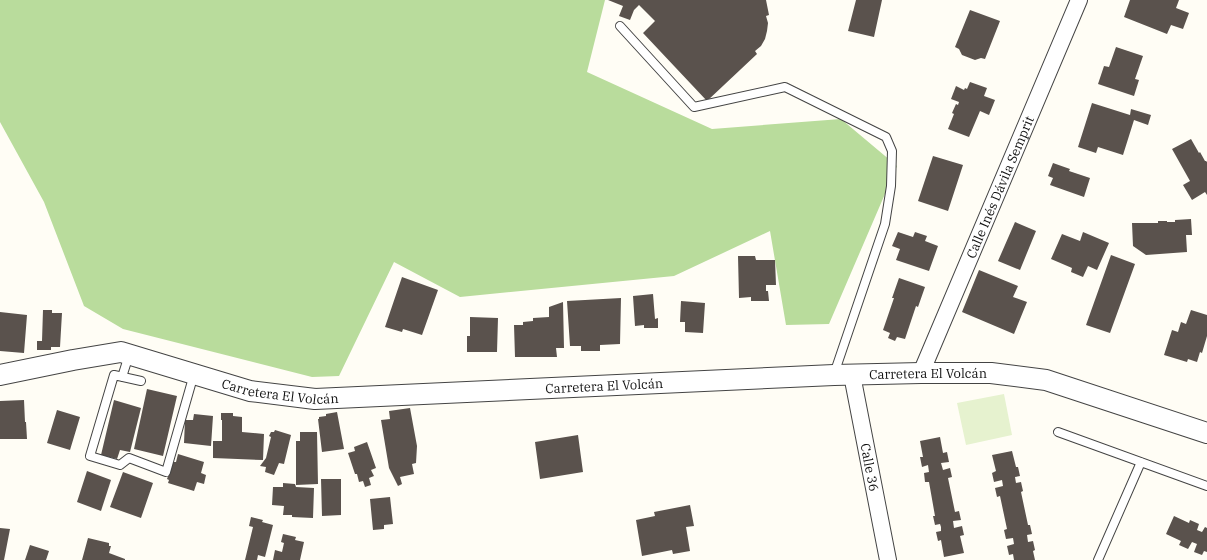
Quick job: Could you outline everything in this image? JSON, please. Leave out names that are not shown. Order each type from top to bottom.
[{"type":"street","name":"Calle Inés Dávila Semprit","points":[[921,373],[1079,0]]},
{"type":"street","name":"Carretera El Volcán","points":[[0,375],[121,352],[250,391],[315,399],[843,375],[991,373],[1046,380],[1207,433]]},
{"type":"street","name":"Calle 36","points":[[843,375],[888,560]]},
{"type":"lane","points":[[620,26],[694,107],[785,87],[886,137],[892,151],[891,186],[885,224],[843,375]]},
{"type":"lane","points":[[122,377],[129,355]]},
{"type":"lane","points":[[141,381],[114,375],[90,456],[120,465],[129,458],[166,472],[194,374]]},
{"type":"lane","points":[[1058,432],[1207,486]]},
{"type":"lane","points":[[1098,560],[1142,462]]},
{"type":"green space","points":[[0,0],[605,0],[587,72],[712,129],[841,119],[897,166],[829,324],[786,325],[770,231],[674,276],[460,297],[394,262],[339,376],[312,377],[123,329],[84,306],[44,202],[0,122]]},
{"type":"green space","points":[[1004,394],[1012,435],[966,445],[957,403]]},
{"type":"building","points":[[608,0],[766,0],[769,15],[766,16],[768,23],[767,31],[761,46],[755,51],[757,54],[707,101],[643,33],[655,21],[639,5],[634,10],[630,20],[619,16],[623,6]]},
{"type":"building","points":[[856,0],[882,0],[874,37],[848,31]]},
{"type":"building","points":[[1130,0],[1179,0],[1176,8],[1189,13],[1183,29],[1171,25],[1167,34],[1124,17]]},
{"type":"building","points":[[970,10],[1000,21],[985,59],[981,58],[975,60],[962,55],[959,49],[955,47]]},
{"type":"building","points":[[1116,47],[1143,56],[1135,79],[1139,80],[1134,96],[1098,84],[1104,66],[1109,67]]},
{"type":"building","points":[[970,82],[987,88],[984,96],[995,100],[989,115],[980,111],[969,137],[948,129],[954,114],[952,113],[956,104],[958,105],[959,102],[951,99],[956,86],[964,90],[965,88],[967,89]]},
{"type":"building","points":[[1092,103],[1130,115],[1131,109],[1151,115],[1148,125],[1134,120],[1123,155],[1098,147],[1096,153],[1078,147]]},
{"type":"building","points":[[1191,139],[1199,153],[1200,152],[1207,162],[1207,195],[1205,192],[1192,200],[1183,185],[1190,181],[1172,149]]},
{"type":"building","points":[[933,156],[963,165],[948,211],[918,201]]},
{"type":"building","points":[[1053,163],[1070,169],[1069,171],[1090,178],[1084,197],[1050,185],[1053,178],[1048,176]]},
{"type":"building","points":[[1191,219],[1192,235],[1186,235],[1187,252],[1146,255],[1133,246],[1132,223],[1158,223],[1158,221],[1175,222],[1175,220]]},
{"type":"building","points":[[1015,222],[1036,231],[1020,270],[998,261]]},
{"type":"building","points":[[898,232],[913,237],[915,232],[927,236],[925,241],[938,246],[929,271],[896,260],[900,249],[892,246]]},
{"type":"building","points":[[1083,232],[1109,243],[1097,270],[1088,266],[1083,277],[1071,272],[1072,268],[1051,259],[1062,234],[1080,241]]},
{"type":"building","points":[[1111,255],[1135,264],[1110,333],[1086,325]]},
{"type":"building","points":[[738,256],[755,256],[756,260],[775,260],[776,285],[766,285],[769,301],[751,301],[751,297],[739,298]]},
{"type":"building","points":[[979,270],[1018,286],[1013,297],[1027,302],[1014,334],[962,312]]},
{"type":"building","points":[[402,277],[438,290],[422,335],[403,329],[402,332],[385,327]]},
{"type":"building","points":[[899,278],[925,287],[918,307],[916,306],[905,339],[897,337],[895,341],[888,338],[890,333],[883,330]]},
{"type":"building","points":[[653,294],[655,319],[658,318],[658,328],[644,328],[644,325],[635,326],[633,296]]},
{"type":"building","points":[[621,298],[620,344],[600,345],[600,351],[581,351],[581,346],[570,346],[567,301]]},
{"type":"building","points":[[681,301],[705,303],[703,333],[685,332],[685,322],[680,322]]},
{"type":"building","points":[[563,302],[564,348],[556,348],[557,357],[515,357],[514,325],[523,325],[523,322],[533,321],[533,318],[549,317],[549,307]]},
{"type":"building","points":[[43,310],[52,310],[52,313],[62,313],[60,347],[51,347],[51,350],[37,350],[37,341],[42,341]]},
{"type":"building","points":[[1191,310],[1207,315],[1207,336],[1202,353],[1200,352],[1197,362],[1188,359],[1187,362],[1164,355],[1172,330],[1178,332],[1181,322],[1186,324]]},
{"type":"building","points":[[0,312],[27,315],[24,353],[0,351]]},
{"type":"building","points":[[470,317],[498,318],[497,352],[467,352],[467,336],[470,336]]},
{"type":"building","points":[[147,389],[177,396],[163,456],[134,449]]},
{"type":"building","points":[[24,400],[27,439],[0,439],[0,401]]},
{"type":"building","points":[[114,400],[141,408],[130,452],[120,450],[117,459],[101,455]]},
{"type":"building","points":[[410,408],[417,446],[416,463],[412,464],[414,474],[400,477],[402,484],[398,486],[389,468],[381,420],[390,419],[389,411]]},
{"type":"building","points":[[57,410],[80,417],[70,450],[47,443]]},
{"type":"building","points":[[337,412],[344,449],[322,452],[318,419],[319,417],[326,416],[326,414]]},
{"type":"building","points":[[221,413],[233,413],[233,416],[242,417],[242,432],[264,434],[263,460],[213,458],[213,441],[222,441]]},
{"type":"building","points":[[194,414],[213,416],[211,446],[184,443],[185,420],[193,420]]},
{"type":"building","points":[[275,430],[291,435],[284,464],[279,463],[274,475],[265,472],[266,467],[260,466],[266,458],[271,437],[269,436],[271,432],[274,432]]},
{"type":"building","points":[[300,432],[317,432],[318,484],[296,485],[296,441],[300,441]]},
{"type":"building","points":[[578,435],[583,472],[540,479],[535,442]]},
{"type":"building","points":[[940,437],[943,453],[947,452],[949,462],[941,463],[943,470],[950,468],[952,477],[948,478],[955,512],[959,511],[961,520],[953,521],[954,528],[962,526],[964,535],[960,536],[964,553],[944,557],[941,540],[938,541],[936,532],[941,531],[941,527],[940,524],[935,525],[933,516],[935,516],[929,482],[925,482],[924,473],[929,472],[928,465],[922,467],[920,457],[923,457],[920,441]]},
{"type":"building","points":[[367,442],[376,468],[371,470],[374,476],[369,478],[371,485],[365,487],[363,481],[359,482],[357,474],[355,474],[348,453],[355,451],[354,447]]},
{"type":"building","points":[[1012,451],[1020,476],[1015,477],[1016,483],[1021,482],[1023,491],[1021,492],[1028,525],[1030,525],[1032,534],[1027,535],[1028,542],[1033,541],[1035,560],[1014,560],[1013,554],[1009,555],[1007,546],[1014,544],[1013,538],[1006,539],[1004,530],[1007,529],[1000,496],[997,497],[995,488],[1003,486],[1002,480],[994,482],[992,473],[996,471],[992,455]]},
{"type":"building","points":[[178,454],[204,462],[201,473],[206,475],[204,484],[197,482],[194,491],[168,483],[169,480],[167,479],[173,462],[176,462]]},
{"type":"building","points":[[87,471],[111,480],[101,511],[77,502]]},
{"type":"building","points":[[123,472],[153,483],[141,518],[110,507]]},
{"type":"building","points":[[321,479],[341,479],[341,515],[322,516]]},
{"type":"building","points":[[283,483],[295,484],[296,487],[314,488],[313,518],[283,515],[284,506],[272,505],[273,487],[283,487]]},
{"type":"building","points":[[390,497],[393,524],[384,525],[384,529],[373,530],[370,499]]},
{"type":"building","points":[[690,505],[694,526],[686,527],[690,551],[673,554],[672,550],[642,556],[636,520],[655,516],[654,512]]},
{"type":"building","points":[[1174,516],[1189,523],[1190,520],[1199,524],[1197,530],[1202,532],[1205,527],[1207,528],[1207,552],[1204,551],[1202,555],[1194,552],[1197,544],[1192,542],[1188,549],[1179,545],[1181,541],[1166,534]]},
{"type":"building","points":[[251,517],[263,520],[262,522],[273,525],[265,557],[258,555],[257,560],[245,560],[253,527],[249,526]]},
{"type":"building","points":[[0,528],[10,529],[4,560],[0,560]]},
{"type":"building","points":[[283,534],[296,537],[295,540],[304,542],[300,560],[273,560],[275,550],[282,552],[284,543],[281,542]]},
{"type":"building","points":[[88,538],[109,543],[109,546],[111,546],[109,553],[125,560],[82,560]]},
{"type":"building","points":[[30,545],[49,551],[46,560],[25,560]]}]
